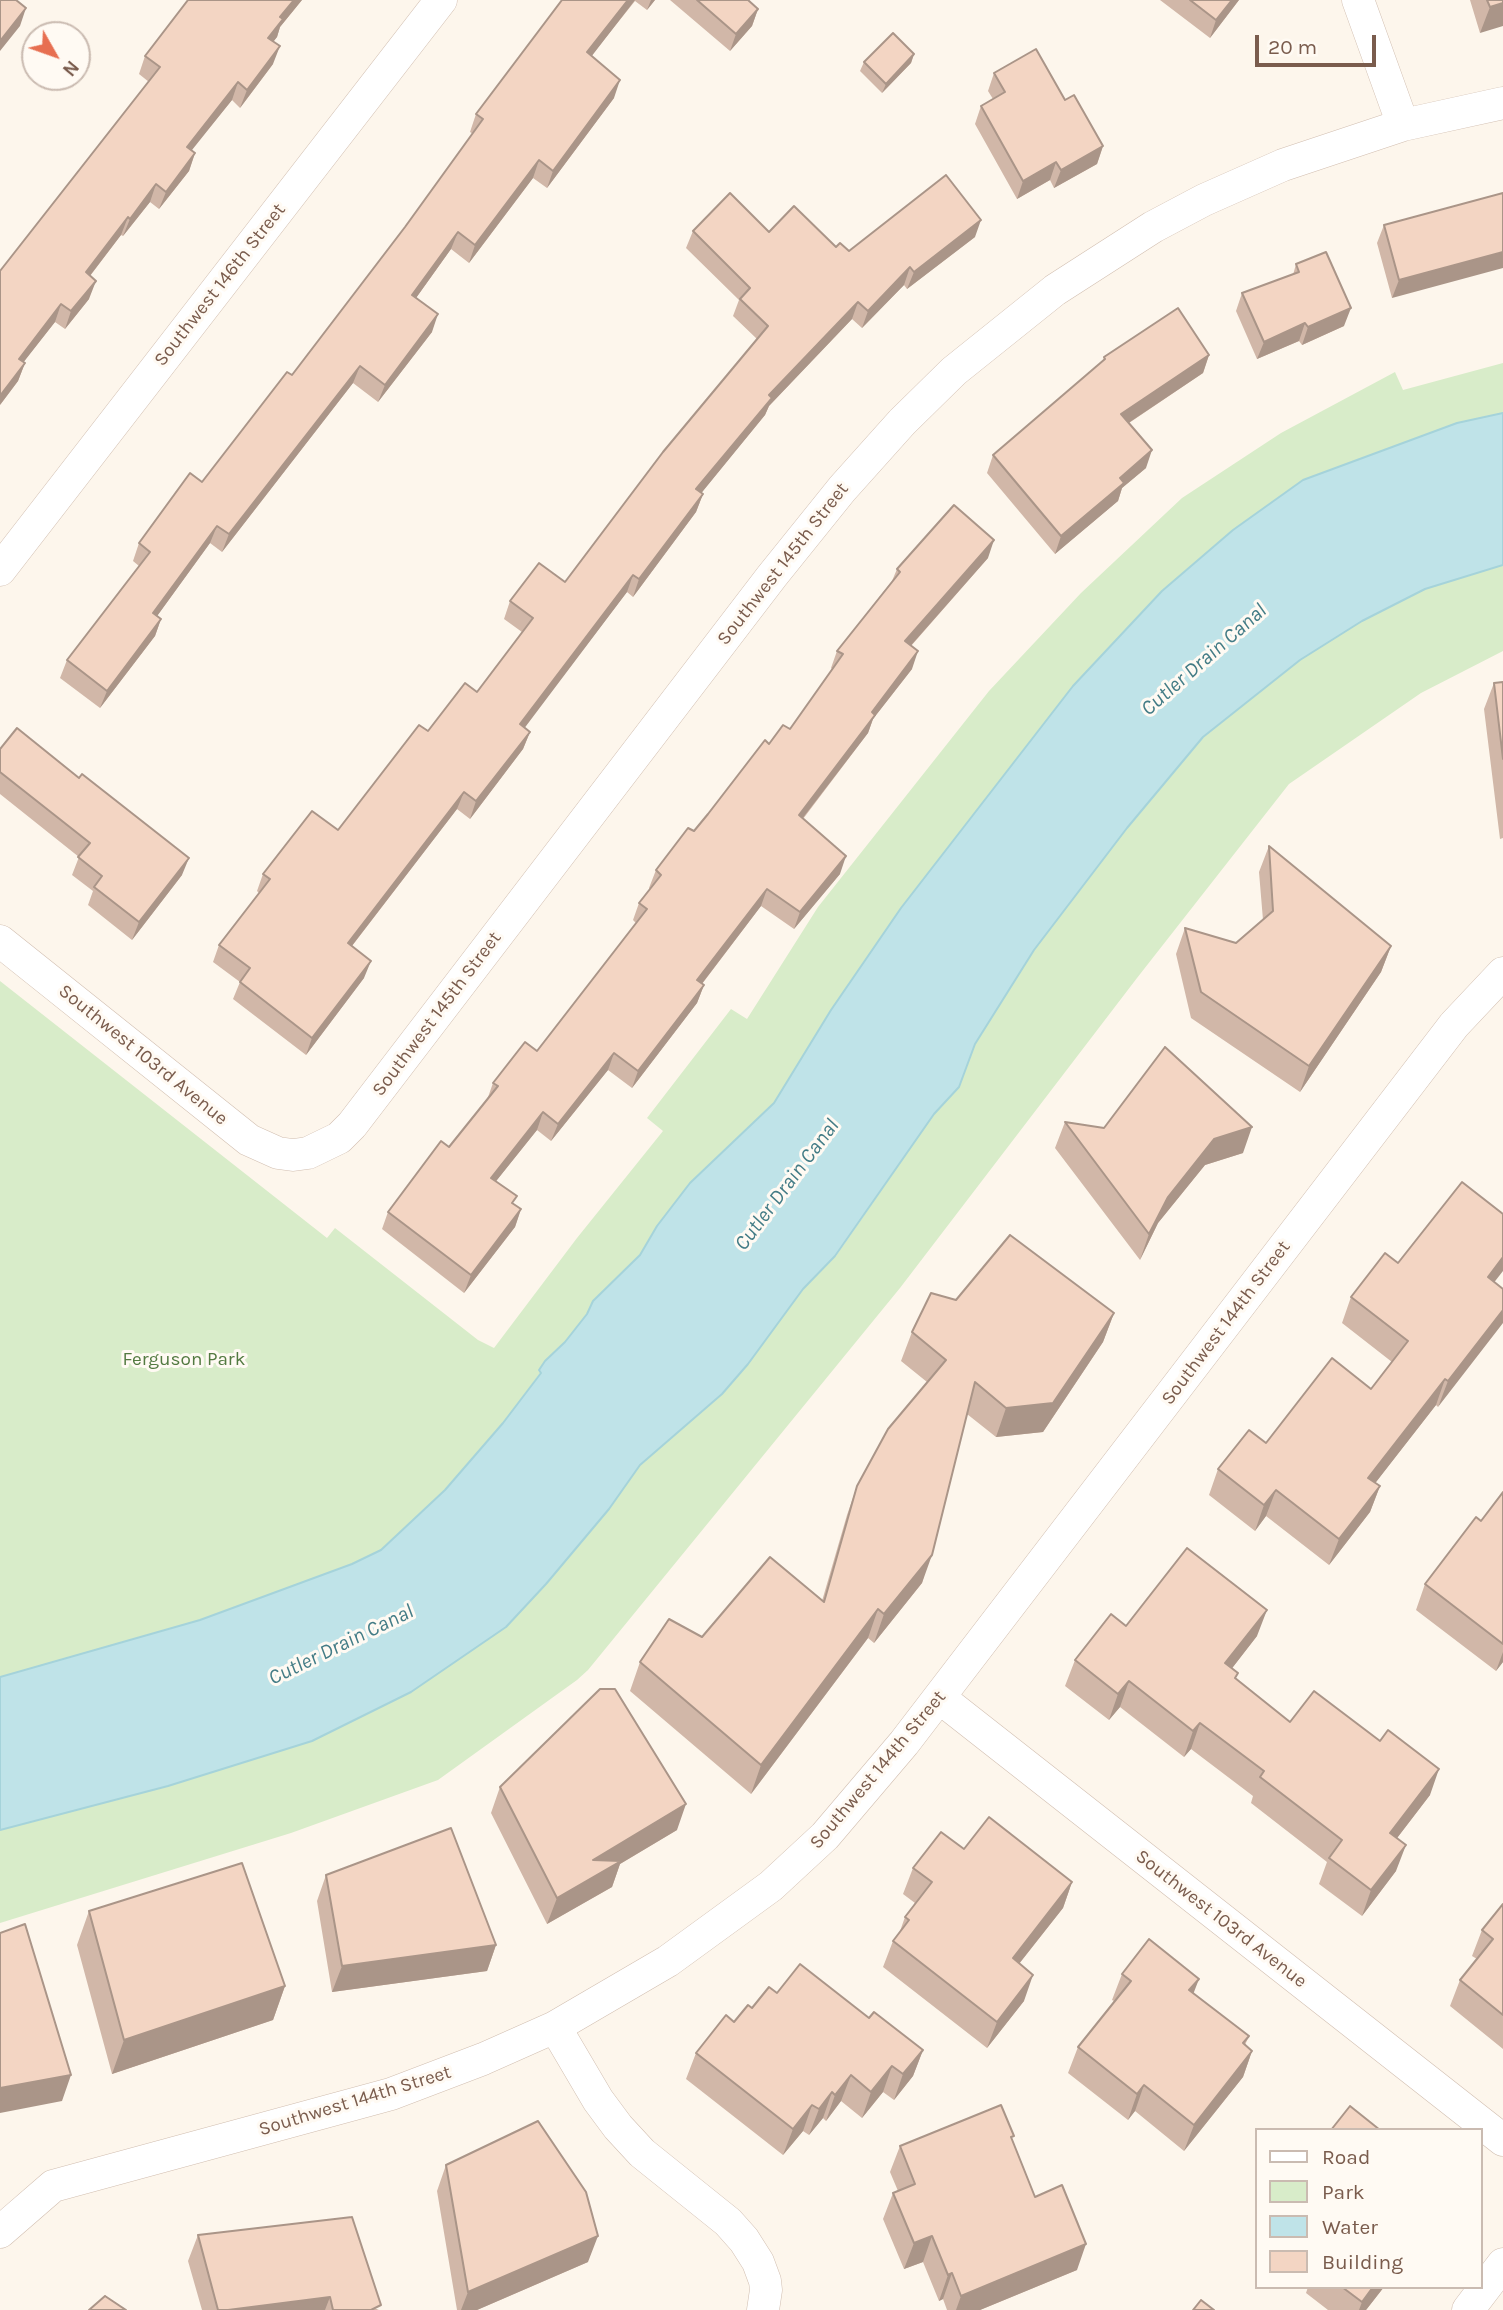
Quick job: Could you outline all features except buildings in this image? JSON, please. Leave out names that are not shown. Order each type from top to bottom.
[{"type":"street","name":"Southwest 146th Street","points":[[0,570],[441,0]]},
{"type":"street","points":[[1358,0],[1403,125]]},
{"type":"street","name":"Southwest 145th Street","points":[[293,1155],[308,1153],[324,1146],[339,1138],[352,1125],[842,489],[902,422],[954,371],[1055,290],[1153,227],[1204,200],[1283,165],[1403,125],[1503,103]]},
{"type":"street","name":"Southwest 103rd Avenue","points":[[0,941],[249,1140],[278,1153],[293,1155]]},
{"type":"street","name":"Southwest 144th Street","points":[[0,2232],[53,2186],[391,2094],[483,2059],[555,2027],[668,1961],[771,1886],[825,1836],[940,1698],[1454,1025],[1503,973]]},
{"type":"street","name":"Southwest 103rd Avenue","points":[[940,1698],[1503,2140]]},
{"type":"street","points":[[555,2027],[598,2100],[618,2127],[642,2152],[728,2222],[744,2240],[762,2271],[766,2290],[764,2305]]},
{"type":"street","points":[[1468,2310],[1503,2264]]},
{"type":"green space","name":"Ferguson Park","points":[[1503,363],[1503,413],[1457,423],[1162,591],[1073,686],[901,908],[831,1010],[774,1103],[690,1183],[657,1226],[640,1255],[593,1301],[587,1314],[565,1342],[545,1361],[541,1372],[503,1423],[445,1490],[408,1527],[381,1550],[291,1587],[200,1620],[0,1677],[0,981],[327,1238],[335,1228],[478,1340],[494,1348],[577,1238],[663,1131],[647,1118],[731,1009],[747,1019],[818,907],[989,691],[1081,593],[1182,498],[1281,433],[1395,372],[1403,390]]},
{"type":"green space","points":[[1503,565],[1503,651],[1421,693],[1289,784],[900,1288],[588,1670],[577,1680],[438,1780],[291,1833],[0,1923],[0,1830],[168,1786],[312,1741],[411,1692],[506,1627],[609,1509],[640,1465],[722,1394],[748,1364],[803,1289],[836,1256],[934,1114],[959,1087],[975,1044],[1034,950],[1127,828],[1203,737],[1300,660],[1362,621],[1425,589]]},
{"type":"water","name":"Cutler Drain Canal","points":[[1503,413],[1503,565],[1425,589],[1362,621],[1300,660],[1203,737],[1127,828],[1034,950],[975,1044],[959,1087],[934,1114],[835,1256],[803,1289],[748,1364],[722,1394],[640,1465],[609,1509],[506,1627],[411,1692],[312,1741],[168,1786],[0,1830],[0,1677],[200,1620],[352,1564],[381,1550],[445,1490],[503,1423],[541,1373],[539,1370],[545,1361],[565,1342],[587,1314],[593,1301],[640,1255],[657,1226],[690,1183],[774,1103],[831,1010],[901,908],[1073,686],[1162,591],[1233,530],[1303,480],[1457,423]]}]
